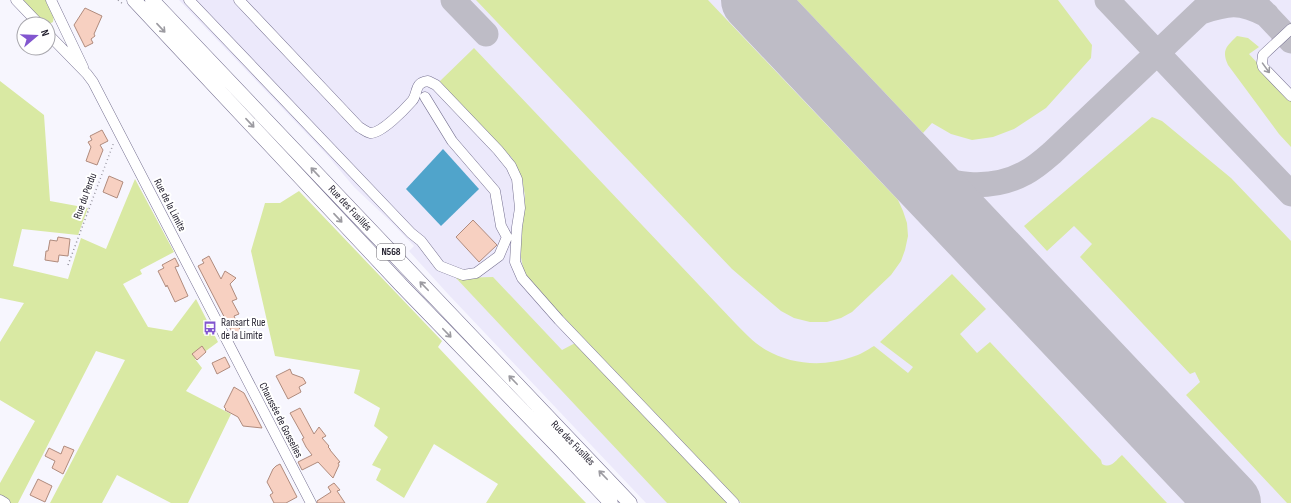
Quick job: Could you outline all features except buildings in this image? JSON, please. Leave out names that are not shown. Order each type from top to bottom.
[{"type":"highway","name":"Rue des Fusillés","points":[[134,0],[402,286],[611,503]]},
{"type":"highway","name":"Rue des Fusillés","points":[[152,0],[630,503]]},
{"type":"street","points":[[16,0],[31,16]]},
{"type":"street","name":"Rue de la Limite","points":[[51,0],[87,74]]},
{"type":"street","points":[[189,0],[345,165],[411,233],[421,241],[440,266],[463,275],[476,273],[499,256],[512,238],[517,227],[520,208],[517,179],[511,166],[498,150],[436,85],[428,81],[420,83],[416,89],[412,101],[385,127],[377,132],[370,133],[365,131],[238,0]]},
{"type":"street","points":[[1291,29],[1263,55],[1262,63],[1263,67],[1291,96]]},
{"type":"street","name":"Rue de la Limite","points":[[56,42],[93,82],[230,347]]},
{"type":"street","points":[[425,97],[452,141],[495,190],[501,226],[512,238],[515,262],[522,278],[559,320],[734,503]]},
{"type":"street","name":"Chaussée de Gosselies","points":[[230,347],[311,503]]},
{"type":"street","points":[[0,500],[6,503]]},
{"type":"path","name":"Rue du Perdu","points":[[68,265],[114,140],[120,135]]},
{"type":"shaded area","points":[[179,0],[1291,0],[1291,503],[646,503],[409,251],[414,246],[354,187],[328,156]]},
{"type":"green space","points":[[19,0],[46,0],[54,15],[34,16]]},
{"type":"green space","points":[[476,0],[708,0],[898,200],[907,223],[908,236],[901,261],[891,275],[852,312],[841,318],[827,322],[810,322],[794,318],[781,311],[732,269]]},
{"type":"green space","points":[[797,0],[1058,0],[1092,45],[1091,58],[1046,108],[1014,129],[993,137],[972,140],[951,134],[932,123],[923,133]]},
{"type":"green space","points":[[1237,36],[1248,38],[1259,47],[1249,54],[1291,99],[1291,147],[1279,134],[1228,65],[1225,52],[1230,43]]},
{"type":"green space","points":[[474,48],[736,324],[750,338],[766,350],[786,359],[808,363],[819,363],[841,360],[855,356],[874,346],[908,373],[913,367],[880,342],[952,274],[986,309],[960,334],[977,353],[990,342],[1101,460],[1102,464],[1108,466],[1122,455],[1167,503],[741,503],[530,282],[524,273],[520,252],[525,196],[522,179],[512,158],[439,82]]},
{"type":"green space","points":[[0,81],[44,115],[50,201],[88,208],[78,235],[22,229],[13,266],[68,279],[81,238],[106,249],[135,179],[174,252],[140,270],[142,274],[123,284],[148,327],[172,331],[196,299],[218,342],[195,359],[202,368],[186,391],[231,414],[188,503],[171,503],[117,475],[102,503],[50,503],[125,360],[96,351],[18,503],[8,503],[0,497],[0,483],[35,421],[0,400],[0,342],[24,303],[0,298]]},
{"type":"green space","points":[[1152,117],[1162,121],[1231,178],[1291,241],[1291,503],[1287,503],[1186,395],[1200,382],[1195,372],[1190,374],[1080,257],[1092,244],[1074,226],[1047,251],[1024,226]]},
{"type":"green space","points":[[299,191],[442,341],[438,347],[586,503],[486,503],[498,484],[434,444],[404,498],[376,480],[381,469],[372,465],[388,437],[374,426],[380,408],[354,393],[360,370],[275,356],[251,251],[265,203],[280,203]]},
{"type":"green space","points":[[493,277],[562,350],[579,341],[734,503],[667,503],[456,278]]},
{"type":"water","points":[[443,149],[479,189],[441,226],[406,189]]},
{"type":"taxiway","points":[[453,0],[486,34]]},
{"type":"taxiway","points":[[1107,0],[1291,194]]},
{"type":"taxiway","points":[[885,140],[911,163],[927,173],[941,179],[955,183],[969,184],[998,183],[1012,179],[1032,169],[1052,153],[1213,0]]},
{"type":"taxiway","points":[[1256,4],[1291,41]]},
{"type":"taxiway","points":[[1201,12],[1227,5],[1234,5],[1249,7],[1267,15]]},
{"type":"runway","points":[[753,0],[1229,503]]},
{"type":"place","name":"Ransart Rue de la Limite","points":[[210,328]]}]
